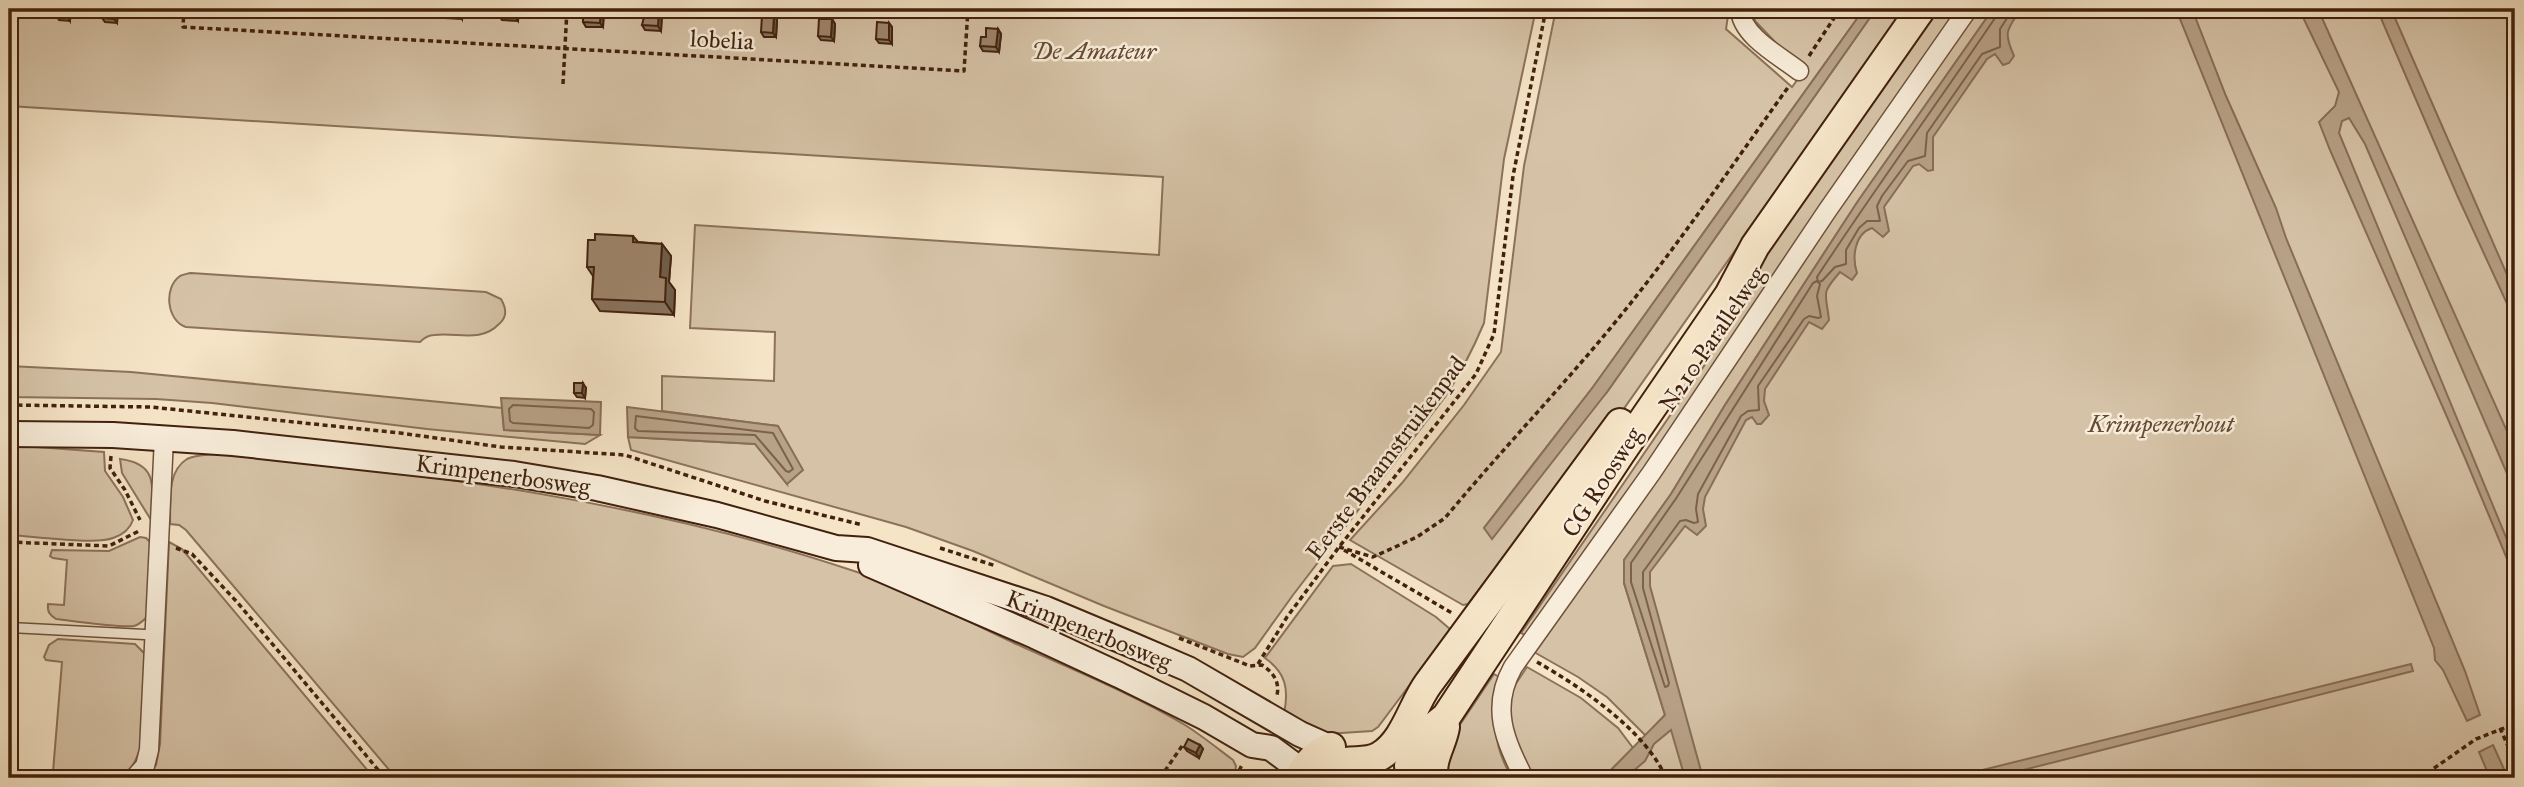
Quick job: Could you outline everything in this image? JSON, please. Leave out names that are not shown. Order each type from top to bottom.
[{"type":"main road","name":"CG Roosweg","points":[[1755,246],[1720,284],[1420,695],[1401,709],[1409,764],[1433,764],[1443,738],[1446,717],[1729,295],[1755,246],[1921,9]]},
{"type":"main road","name":"Krimpenerbosweg","points":[[9,434],[164,438],[401,460],[597,488],[717,515],[835,548],[917,586],[1035,635],[1204,717],[1252,745],[1271,748],[1304,777]]},
{"type":"main road","name":"Krimpenerbosweg","points":[[835,548],[867,550],[1046,610],[1188,669],[1300,734],[1329,747]]},
{"type":"main road","points":[[1304,777],[1321,751],[1354,741],[1409,764]]},
{"type":"main road","points":[[1304,777],[1352,760],[1376,758],[1409,764]]},
{"type":"street","points":[[1740,9],[1741,18],[1752,34],[1799,71]]},
{"type":"street","name":"N210 Parallelweg","points":[[1524,778],[1503,733],[1503,685],[1513,667],[1623,513],[1827,211],[1968,9]]},
{"type":"street","points":[[134,778],[145,766],[149,750],[164,438]]},
{"type":"lane","points":[[20,628],[154,635]]},
{"type":"path","name":"lobelia","points":[[184,9],[183,27],[964,71],[968,9]]},
{"type":"path","points":[[563,84],[567,9]]},
{"type":"path","name":"Eerste Braamstruikenpad","points":[[1257,664],[1287,617],[1339,547],[1476,374],[1494,334],[1513,176],[1546,9]]},
{"type":"path","points":[[1339,547],[1373,556],[1417,537],[1445,518],[1627,307],[1686,230],[1840,9]]},
{"type":"path","points":[[9,542],[109,546],[144,528],[125,490],[110,468],[118,405]]},
{"type":"path","points":[[159,538],[192,554],[208,570],[385,778]]},
{"type":"path","points":[[1339,547],[1455,615]]},
{"type":"path","points":[[1531,659],[1559,674],[1599,702],[1660,763],[1666,778]]},
{"type":"path","points":[[2420,778],[2476,738],[2515,724]]},
{"type":"path","points":[[2500,728],[2515,762]]},
{"type":"path","points":[[1160,778],[1182,746]]},
{"type":"green space","name":"De Amateur","points":[[9,9],[1536,9],[1504,159],[1484,323],[1480,333],[1445,397],[1255,648],[1243,657],[1228,654],[973,551],[906,527],[631,450],[628,437],[755,444],[787,484],[778,426],[662,411],[662,376],[774,381],[775,332],[690,328],[695,225],[1159,255],[1163,177],[9,106]]},
{"type":"green space","points":[[1556,9],[1729,9],[1726,29],[1792,87],[1807,67],[1785,52],[1755,21],[1754,9],[1864,9],[1593,387],[1484,528],[1607,392],[1876,9],[1905,9],[1606,434],[1549,497],[1468,604],[1463,605],[1350,540],[1402,483],[1464,405],[1501,352],[1524,166]]},
{"type":"green space","points":[[1934,9],[1959,9],[1602,539],[1525,635],[1521,633],[1706,363],[1767,253]]},
{"type":"green space","points":[[1975,9],[1993,9],[1858,201],[1725,405],[1671,494],[1624,560],[1624,583],[1665,715],[1646,736],[1607,697],[1534,652]]},
{"type":"green space","name":"Krimpenerhout","points":[[2011,9],[2515,9],[2515,778],[1616,778],[1678,717],[1638,570]]},
{"type":"green space","points":[[191,273],[486,292],[501,299],[505,315],[492,330],[484,333],[432,335],[420,342],[186,327],[180,324],[171,311],[169,296],[175,281],[180,276]]},
{"type":"green space","points":[[9,366],[131,372],[502,408],[504,430],[600,435],[585,444],[427,429],[212,403],[156,399],[9,397]]},
{"type":"green space","points":[[9,445],[104,452],[105,471],[123,497],[133,520],[130,526],[120,535],[105,540],[9,535]]},
{"type":"green space","points":[[216,454],[459,481],[540,494],[700,527],[857,572],[917,596],[1164,713],[1233,760],[1236,766],[1234,778],[396,778],[186,530],[179,525],[170,524],[171,489],[180,465],[187,459]]},
{"type":"green space","points":[[120,459],[142,466],[148,472],[152,488],[151,520],[122,473]]},
{"type":"green space","points":[[140,537],[151,543],[148,616],[143,621],[134,626],[118,626],[56,619],[51,615],[48,604],[64,605],[67,560],[50,556],[52,550],[109,551]]},
{"type":"green space","points":[[169,542],[182,549],[374,778],[145,778],[156,765],[160,744]]},
{"type":"green space","points":[[1351,564],[1436,617],[1451,630],[1378,727],[1372,731],[1326,734],[1284,714],[1286,689],[1282,676],[1265,658],[1333,566]]},
{"type":"green space","points":[[58,639],[135,644],[145,654],[146,703],[143,736],[133,765],[123,778],[37,778],[38,771],[53,772],[62,662],[46,660],[44,657],[49,645]]},
{"type":"green space","points":[[1527,667],[1581,698],[1618,728],[1633,748],[1603,778],[1532,778],[1507,732],[1507,697]]},
{"type":"green space","points":[[1494,674],[1499,677],[1495,704],[1497,741],[1512,778],[1442,778],[1447,744]]},
{"type":"water","points":[[1864,9],[1876,9],[1607,392],[1492,539],[1484,528],[1593,387]]},
{"type":"water","points":[[1993,9],[2021,9],[2008,31],[2008,41],[2014,56],[2009,63],[2003,65],[1995,54],[1987,59],[1933,137],[1933,170],[1928,171],[1919,164],[1913,166],[1884,207],[1889,231],[1883,237],[1872,228],[1861,235],[1855,254],[1857,273],[1852,280],[1840,272],[1827,290],[1829,320],[1822,329],[1809,322],[1765,389],[1764,401],[1769,415],[1761,424],[1757,424],[1752,417],[1746,420],[1705,497],[1703,509],[1706,526],[1697,535],[1685,526],[1650,572],[1650,586],[1703,778],[1685,778],[1671,730],[1654,744],[1645,761],[1625,778],[1603,778],[1665,715],[1624,583],[1624,560],[1671,494],[1725,405],[1858,201]]},
{"type":"water","points":[[2176,9],[2192,9],[2226,96],[2276,208],[2465,671],[2480,715],[2467,721],[2443,670],[2435,660],[2434,648]]},
{"type":"water","points":[[2299,9],[2318,9],[2511,440],[2515,455],[2515,492],[2365,144],[2349,118],[2342,121],[2339,133],[2515,559],[2515,578],[2319,122],[2335,106],[2339,92]]},
{"type":"water","points":[[2377,9],[2391,9],[2515,293],[2515,321],[2457,195]]},
{"type":"water","points":[[501,398],[601,402],[600,435],[504,430]]},
{"type":"water","points":[[627,407],[778,426],[803,470],[787,484],[755,444],[628,437]]},
{"type":"water","points":[[2411,664],[2413,671],[1992,778],[1950,778]]},
{"type":"water","points":[[2493,745],[2508,778],[2490,778],[2479,752]]},
{"type":"building","points":[[56,9],[68,9],[67,16],[56,15]]},
{"type":"building","points":[[103,9],[115,9],[114,19],[102,18]]},
{"type":"building","points":[[442,9],[459,9],[459,14],[442,14]]},
{"type":"building","points":[[499,9],[515,9],[515,17],[499,16]]},
{"type":"building","points":[[588,9],[601,9],[600,23],[583,22],[583,12],[588,12]]},
{"type":"building","points":[[646,9],[659,9],[658,26],[642,25]]},
{"type":"building","points":[[1085,9],[1097,9],[1097,12],[1085,12]]},
{"type":"building","points":[[762,15],[774,15],[773,33],[761,32]]},
{"type":"building","points":[[819,19],[832,19],[831,37],[818,36]]},
{"type":"building","points":[[877,22],[889,23],[889,40],[876,39]]},
{"type":"building","points":[[986,28],[998,29],[996,47],[980,46],[981,37],[986,37]]},
{"type":"building","points":[[595,234],[633,236],[633,242],[662,244],[660,277],[666,278],[665,302],[592,299],[594,267],[587,267],[588,240],[595,240]]},
{"type":"building","points":[[574,383],[583,383],[582,393],[574,393]]},
{"type":"building","points":[[1188,739],[1200,745],[1196,753],[1184,747]]}]
